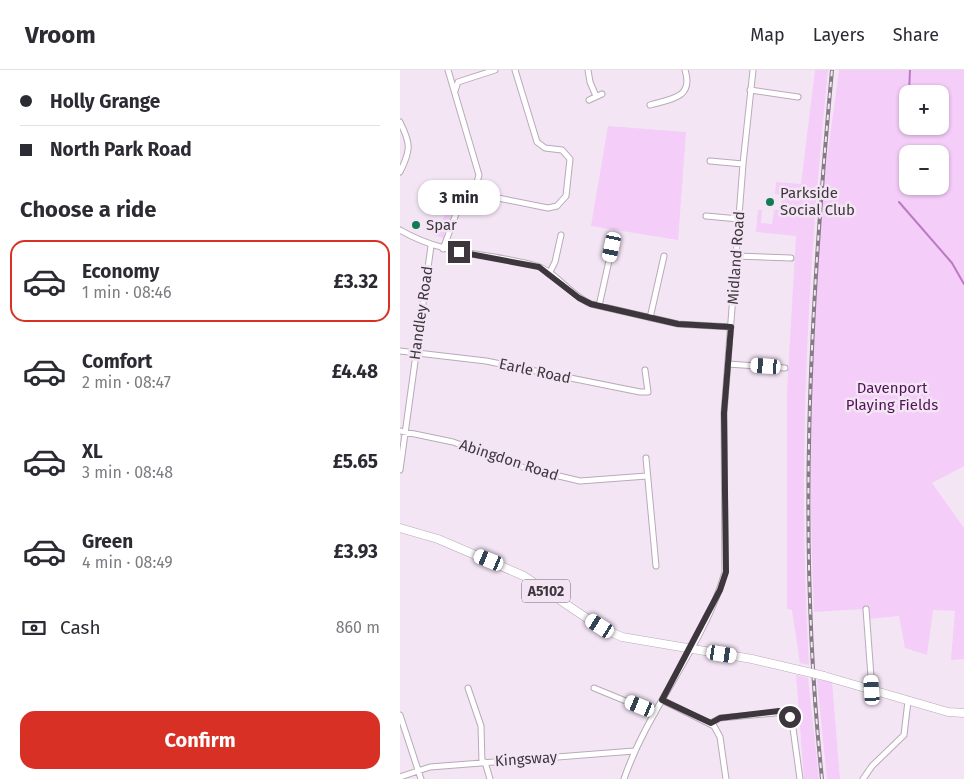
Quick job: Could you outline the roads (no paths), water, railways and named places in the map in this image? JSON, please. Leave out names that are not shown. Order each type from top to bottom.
[{"type":"main road","name":"A5102","points":[[400,530],[438,539],[524,576],[600,626],[622,637],[752,658],[824,676],[948,712],[964,713]]},
{"type":"street","points":[[443,249],[463,195],[477,182],[479,174],[448,70]]},
{"type":"street","points":[[454,91],[457,83],[495,70]]},
{"type":"street","points":[[477,182],[493,197],[544,207],[557,206],[566,196],[570,159],[562,150],[545,148],[533,135],[515,70]]},
{"type":"street","points":[[588,70],[590,82],[599,95],[589,100]]},
{"type":"street","points":[[650,105],[677,97],[684,92],[688,84],[686,70]]},
{"type":"street","name":"Midland Road","points":[[624,779],[634,751],[691,649],[720,590],[726,572],[724,413],[738,219],[753,70]]},
{"type":"street","points":[[750,90],[798,97]]},
{"type":"street","points":[[400,122],[408,140],[409,150],[400,172]]},
{"type":"street","points":[[710,161],[743,164]]},
{"type":"street","points":[[706,216],[738,219]]},
{"type":"street","points":[[400,230],[431,246],[539,267],[579,298],[600,306],[678,324],[731,327]]},
{"type":"street","points":[[549,274],[555,262],[561,235]]},
{"type":"street","name":"Handley Road","points":[[400,470],[402,432],[431,246]]},
{"type":"street","points":[[600,306],[612,247]]},
{"type":"street","points":[[650,318],[664,256]]},
{"type":"street","points":[[736,256],[792,258]]},
{"type":"street","name":"Earle Road","points":[[400,351],[486,361],[640,392],[648,392],[646,370]]},
{"type":"street","points":[[728,364],[785,368]]},
{"type":"street","name":"Abingdon Road","points":[[402,432],[453,442],[525,468],[580,482],[647,476]]},
{"type":"street","points":[[646,458],[656,566]]},
{"type":"street","points":[[866,609],[872,690]]},
{"type":"street","points":[[468,688],[481,726],[484,762],[490,779]]},
{"type":"street","points":[[594,688],[655,712]]},
{"type":"street","points":[[662,700],[711,723],[720,737],[726,779]]},
{"type":"street","points":[[863,779],[872,766],[904,735],[908,701]]},
{"type":"street","points":[[711,723],[720,718],[779,711],[788,714],[792,720],[800,779]]},
{"type":"street","points":[[400,715],[421,779]]},
{"type":"street","name":"Kingsway","points":[[400,777],[430,767],[634,751]]},
{"type":"waterway","points":[[909,85],[910,70]]},
{"type":"waterway","points":[[899,202],[952,263],[964,284]]},
{"type":"railway","points":[[822,779],[814,690],[810,602],[809,424],[818,247],[832,70]]},
{"type":"place","name":"Parkside Social Club","points":[[770,202]]},
{"type":"place","name":"Spar","points":[[416,225]]},
{"type":"park label","name":"Davenport Playing Fields","points":[[892,396]]}]
